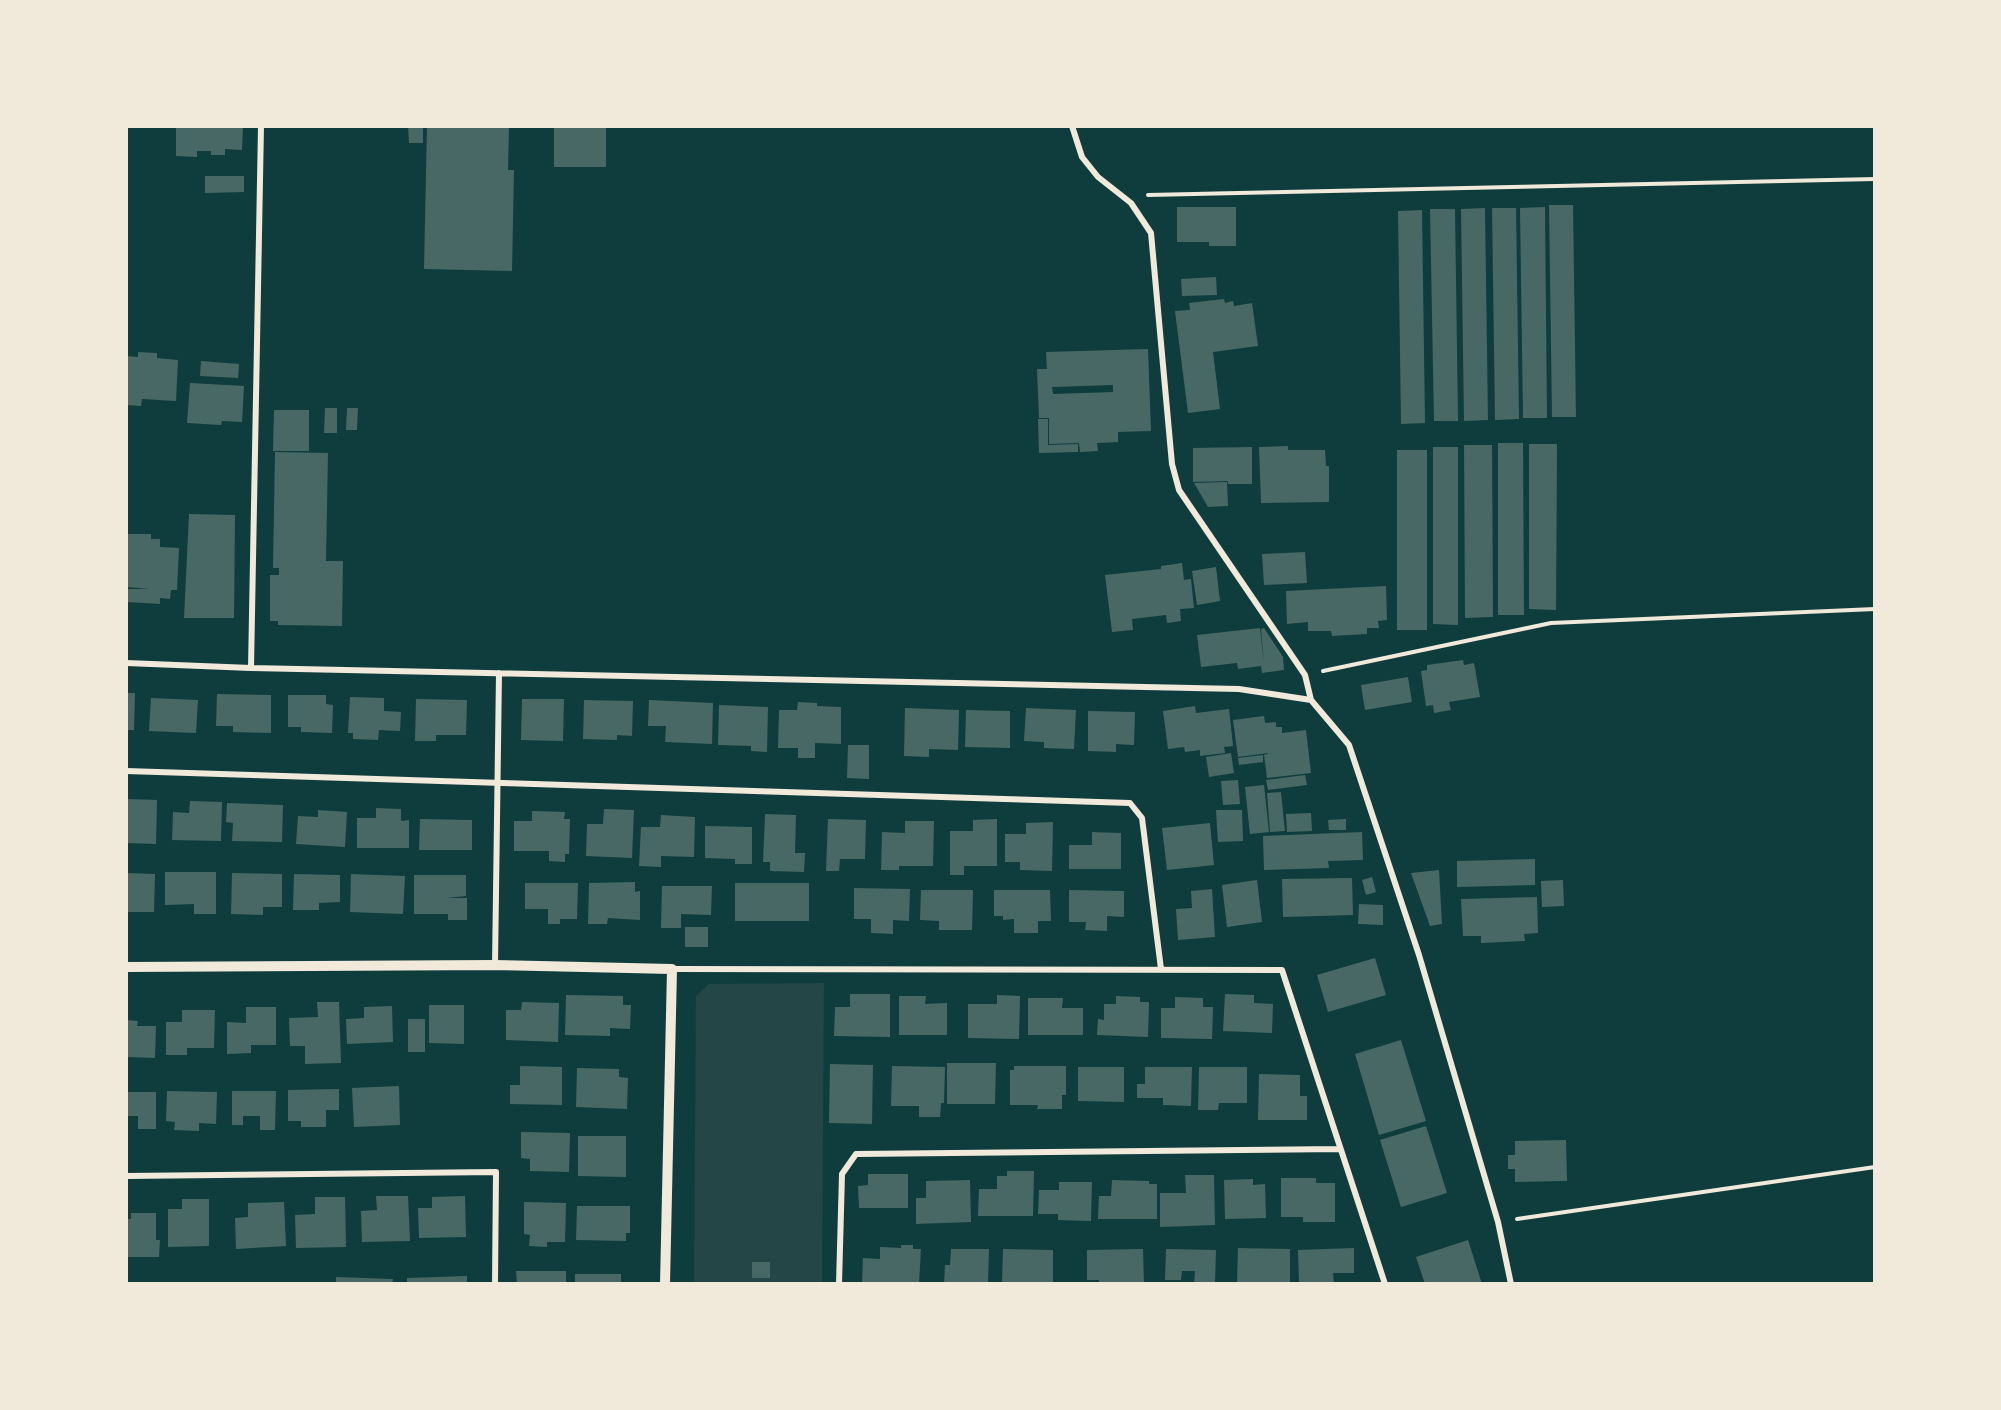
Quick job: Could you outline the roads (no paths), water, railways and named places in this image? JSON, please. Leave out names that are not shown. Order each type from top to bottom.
[{"type":"street","points":[[251,668],[261,126]]},
{"type":"street","points":[[1072,126],[1082,157],[1098,177],[1131,203],[1151,233],[1172,464],[1179,490],[1305,675],[1311,700],[1349,745],[1419,955],[1498,1222],[1511,1284]]},
{"type":"street","points":[[126,663],[251,668],[1239,688],[1311,700]]},
{"type":"street","points":[[495,965],[499,673]]},
{"type":"street","points":[[126,771],[1130,803],[1142,818],[1161,969]]},
{"type":"street","points":[[126,967],[495,965],[672,969],[1282,970],[1385,1284]]},
{"type":"street","points":[[665,1284],[672,969]]},
{"type":"street","points":[[839,1284],[842,1174],[856,1154],[1340,1149]]},
{"type":"street","points":[[126,1176],[496,1172],[495,1284]]}]
